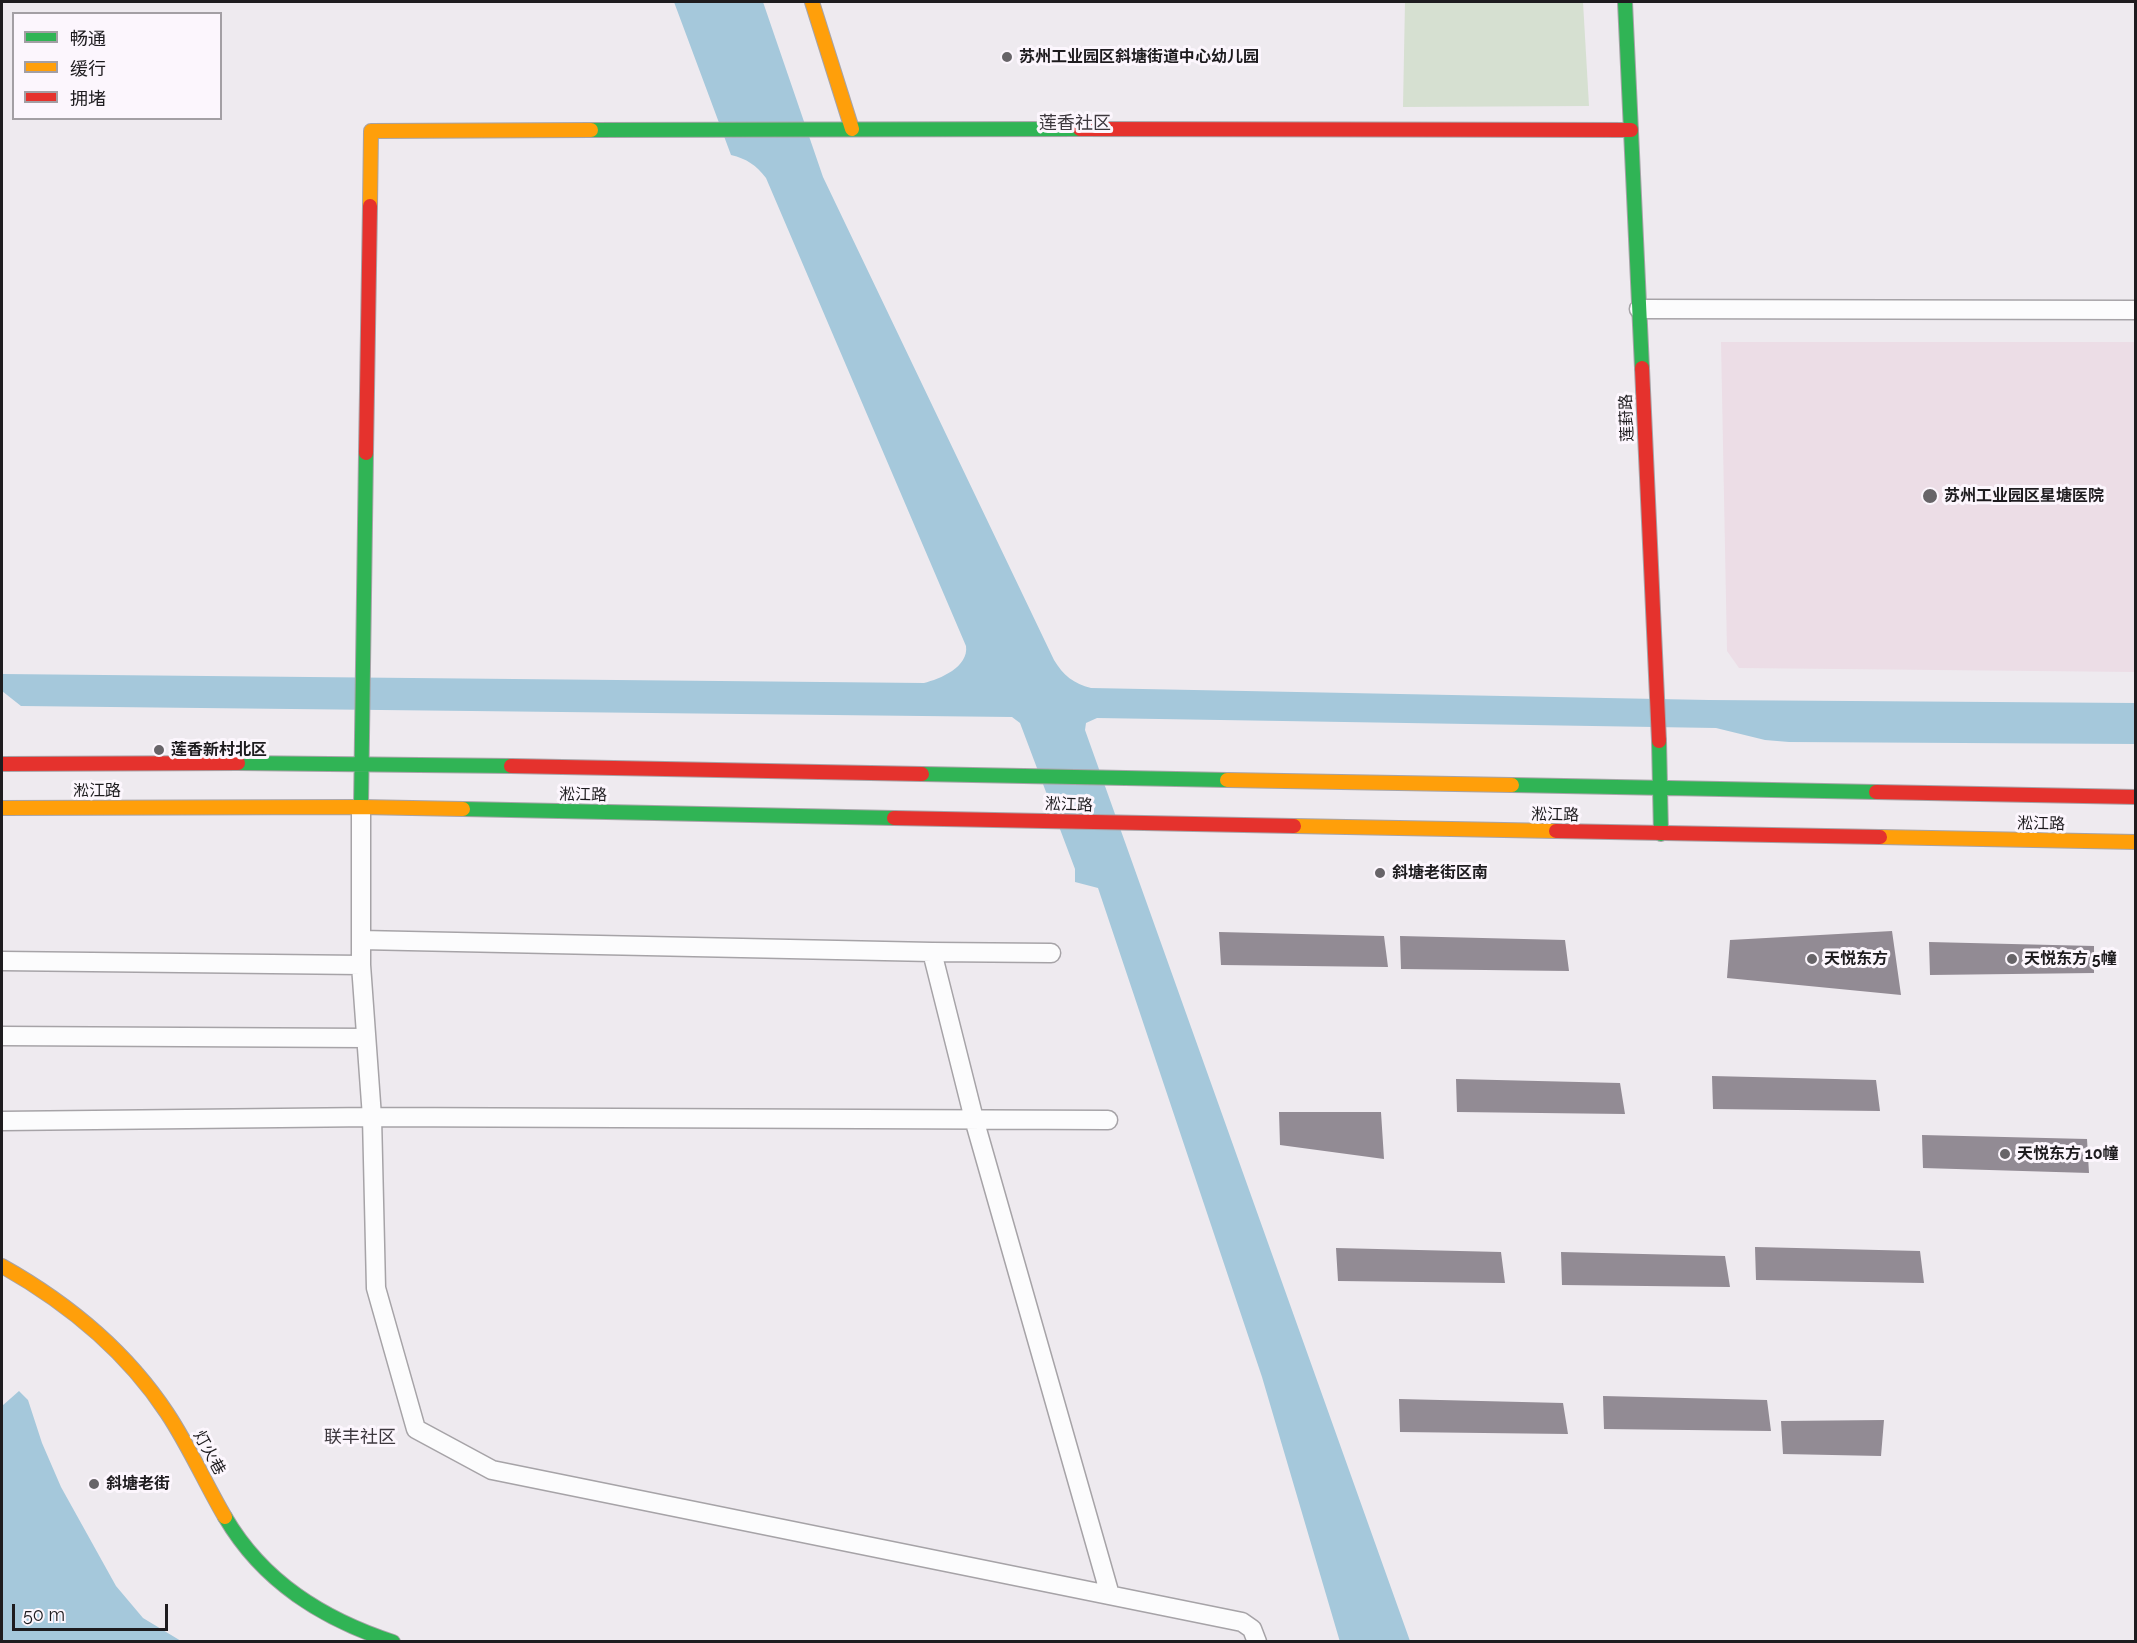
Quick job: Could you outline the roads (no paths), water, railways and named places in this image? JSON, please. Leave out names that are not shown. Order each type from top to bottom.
[{"type":"main road","points":[[812,2],[852,129]]},
{"type":"main road","name":"莲葑路","points":[[1625,2],[1661,834]]},
{"type":"main road","points":[[361,807],[371,131],[817,128],[1631,130]]},
{"type":"main road","name":"淞江路","points":[[2,764],[362,763],[2136,797]]},
{"type":"main road","name":"淞江路","points":[[2,808],[361,807],[2136,842]]},
{"type":"main road","name":"灯火巷","points":[[2,1266],[34,1284],[74,1312],[115,1349],[157,1397],[188,1447],[233,1531],[256,1559],[287,1588],[316,1610],[345,1626],[393,1641]]},
{"type":"street","points":[[1639,309],[2136,310]]},
{"type":"street","points":[[361,807],[361,965],[372,1117],[376,1288],[416,1429],[492,1470],[1242,1622],[1252,1629],[1257,1641]]},
{"type":"street","points":[[361,940],[1051,953]]},
{"type":"street","points":[[932,952],[974,1119],[1110,1595]]},
{"type":"street","points":[[2,961],[361,965]]},
{"type":"street","points":[[2,1036],[366,1038]]},
{"type":"street","points":[[2,1121],[372,1117],[1108,1120]]},
{"type":"water","points":[[674,2],[763,2],[823,177],[1054,660],[1065,674],[1079,684],[1091,688],[1709,700],[2135,703],[2136,744],[1789,742],[1765,740],[1716,728],[1097,718],[1086,723],[1085,730],[1410,1641],[1340,1642],[1262,1377],[1098,888],[1075,882],[1075,869],[1020,723],[1012,717],[21,706],[2,691],[2,674],[924,683],[945,675],[958,666],[966,653],[966,646],[766,178],[751,163],[731,155]]},
{"type":"water","points":[[19,1391],[28,1400],[42,1443],[61,1487],[116,1586],[143,1618],[181,1641],[2,1641],[2,1406]]},
{"type":"place","name":"苏州工业园区斜塘街道中心幼儿园","points":[[1007,57]]},
{"type":"place","name":"苏州工业园区星塘医院","points":[[1930,496]]},
{"type":"place","name":"莲香新村北区","points":[[159,750]]},
{"type":"place","name":"斜塘老街区南","points":[[1380,873]]},
{"type":"place","name":"天悦东方","points":[[1812,959]]},
{"type":"place","name":"天悦东方 5幢","points":[[2012,959]]},
{"type":"place","name":"天悦东方 10幢","points":[[2005,1154]]},
{"type":"place","name":"斜塘老街","points":[[94,1484]]},
{"type":"district","name":"莲香社区","points":[[1075,124]]},
{"type":"district","name":"联丰社区","points":[[360,1438]]}]
